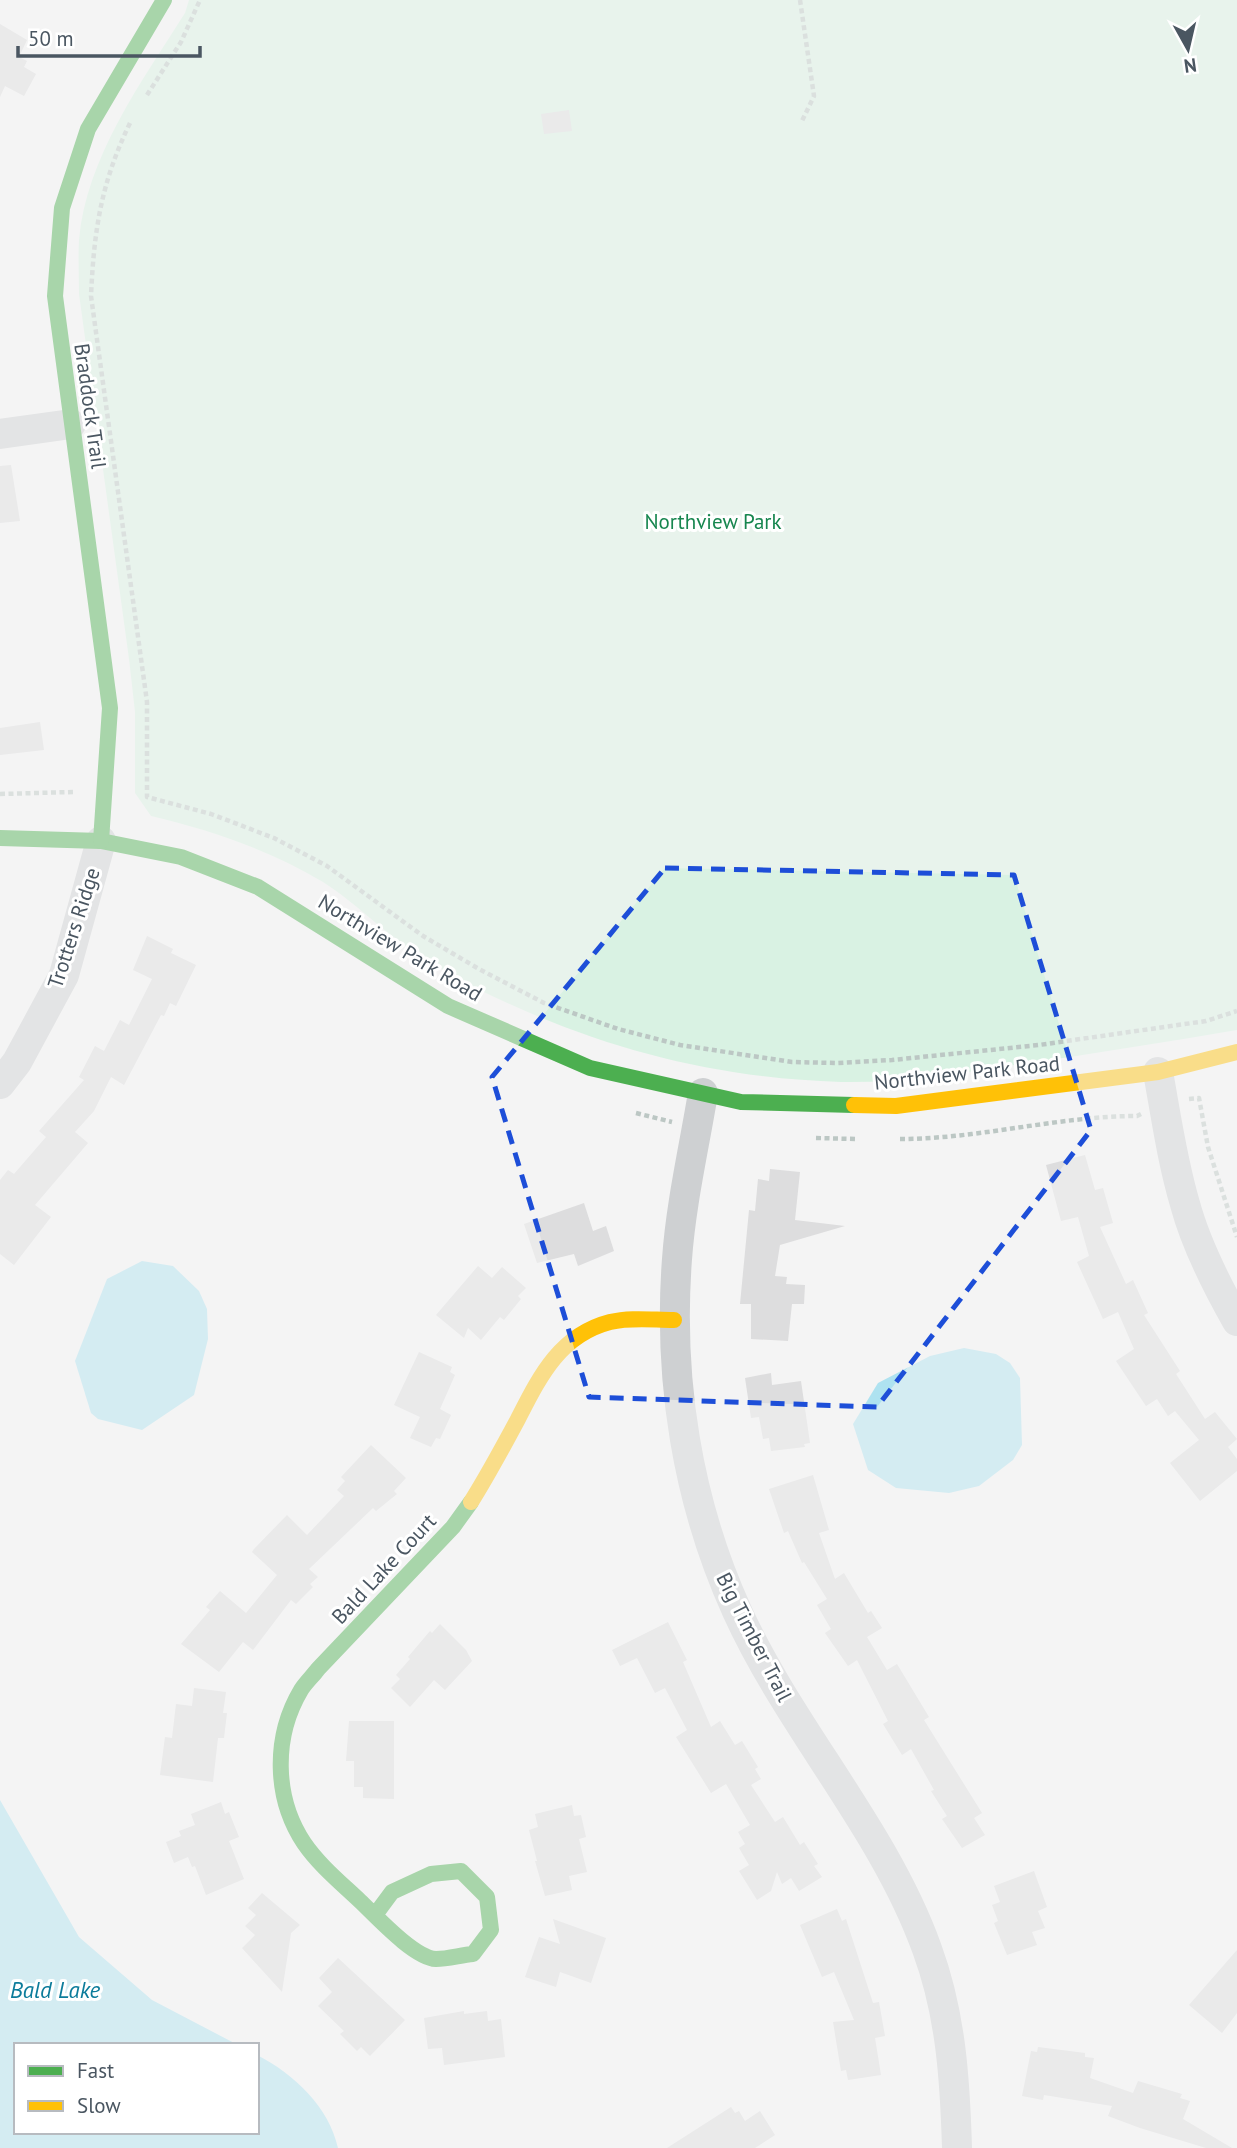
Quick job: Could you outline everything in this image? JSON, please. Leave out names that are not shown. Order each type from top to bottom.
[{"type":"street","name":"Braddock Trail","points":[[102,841],[110,708],[55,296],[62,208],[88,129],[164,0]]},
{"type":"street","points":[[0,434],[71,424]]},
{"type":"street","name":"Northview Park Road","points":[[0,838],[102,841],[181,857],[258,887],[448,1006],[590,1068],[741,1102],[896,1105],[1158,1072],[1237,1052]]},
{"type":"street","name":"Trotters Ridge","points":[[0,1084],[18,1062],[64,975],[102,841]]},
{"type":"street","points":[[1158,1072],[1176,1172],[1185,1206],[1209,1268],[1237,1321]]},
{"type":"street","name":"Big Timber Trail","points":[[703,1093],[680,1226],[674,1320],[676,1370],[684,1432],[702,1516],[736,1610],[758,1655],[882,1855],[915,1916],[938,1982],[947,2021],[954,2070],[957,2148]]},
{"type":"street","name":"Bald Lake Court","points":[[375,1915],[392,1892],[431,1874],[461,1871],[487,1897],[491,1930],[473,1954],[433,1959],[408,1946],[375,1915],[313,1855],[297,1832],[286,1808],[281,1781],[280,1754],[285,1727],[295,1702],[318,1669],[468,1509],[537,1380],[554,1356],[578,1336],[621,1320],[674,1320]]},
{"type":"path","points":[[145,98],[181,42],[200,0]]},
{"type":"path","points":[[800,0],[814,96],[802,121]]},
{"type":"path","points":[[132,120],[117,151],[101,199],[93,256],[91,296],[147,702],[147,797],[211,814],[274,838],[327,866],[423,936],[544,1003],[618,1029],[680,1045],[792,1062],[892,1060],[1039,1045],[1206,1021],[1237,1011]]},
{"type":"path","points":[[0,794],[73,792]]},
{"type":"path","points":[[1199,1098],[1208,1147],[1237,1237]]},
{"type":"highlighted area","points":[[665,868],[1014,875],[1091,1130],[877,1407],[589,1397],[492,1077]]},
{"type":"green space","name":"Northview Park","points":[[189,0],[1237,0],[1237,1030],[967,1072],[883,1081],[792,1079],[696,1065],[604,1041],[514,1006],[429,962],[332,888],[282,860],[239,842],[151,816],[135,793],[135,712],[79,294],[79,240],[92,180],[104,150],[134,93],[185,13]]},
{"type":"water","points":[[142,1261],[173,1266],[199,1291],[207,1309],[208,1339],[194,1395],[142,1430],[98,1419],[91,1413],[75,1361],[107,1279]]},
{"type":"water","points":[[964,1348],[996,1354],[1010,1363],[1020,1378],[1022,1445],[1013,1460],[979,1486],[949,1493],[896,1488],[868,1470],[853,1424],[878,1383],[930,1356]]},
{"type":"water","name":"Bald Lake","points":[[0,1800],[79,1937],[152,2000],[234,2043],[14,2043],[14,2134],[259,2134],[259,2056],[284,2072],[308,2093],[327,2119],[338,2148],[0,2148]]},
{"type":"building","points":[[0,24],[27,40],[19,57],[27,61],[24,67],[36,74],[24,96],[5,86],[0,97]]},
{"type":"building","points":[[569,110],[572,131],[544,134],[541,114]]},
{"type":"building","points":[[11,465],[20,521],[0,523],[0,466]]},
{"type":"building","points":[[40,722],[44,750],[0,755],[0,728]]},
{"type":"building","points":[[147,936],[173,949],[171,953],[196,965],[176,1006],[170,1003],[164,1016],[161,1015],[124,1085],[111,1077],[94,1111],[75,1132],[88,1143],[35,1205],[51,1217],[14,1265],[0,1254],[0,1180],[8,1170],[14,1174],[46,1137],[39,1131],[84,1080],[79,1077],[95,1046],[104,1051],[120,1020],[129,1025],[152,979],[133,970]]},
{"type":"building","points":[[1085,1155],[1095,1190],[1103,1188],[1113,1223],[1100,1227],[1126,1284],[1133,1280],[1148,1313],[1144,1315],[1180,1371],[1176,1374],[1205,1419],[1215,1412],[1237,1439],[1228,1447],[1237,1459],[1237,1471],[1200,1501],[1170,1463],[1199,1440],[1175,1411],[1168,1416],[1157,1399],[1146,1406],[1116,1361],[1134,1349],[1118,1312],[1103,1319],[1077,1262],[1089,1256],[1078,1217],[1061,1221],[1046,1165]]},
{"type":"building","points":[[770,1169],[800,1172],[795,1220],[845,1226],[780,1245],[775,1276],[787,1277],[786,1284],[805,1285],[804,1304],[792,1304],[788,1341],[751,1339],[751,1304],[740,1304],[749,1210],[755,1211],[758,1179],[769,1181]]},
{"type":"building","points":[[584,1203],[593,1231],[606,1226],[614,1251],[578,1266],[574,1254],[537,1263],[524,1224]]},
{"type":"building","points":[[478,1266],[492,1278],[502,1267],[526,1288],[518,1296],[521,1299],[504,1320],[500,1317],[481,1340],[468,1328],[464,1338],[436,1315]]},
{"type":"building","points":[[419,1352],[452,1367],[450,1372],[455,1375],[440,1409],[451,1415],[440,1439],[436,1438],[431,1447],[410,1438],[420,1417],[394,1405]]},
{"type":"building","points":[[771,1373],[772,1385],[801,1381],[810,1443],[804,1444],[805,1447],[771,1451],[769,1438],[763,1439],[759,1417],[751,1418],[745,1378]]},
{"type":"building","points":[[371,1445],[406,1478],[394,1491],[397,1494],[376,1511],[373,1508],[309,1569],[318,1577],[310,1584],[313,1587],[296,1604],[291,1600],[253,1650],[243,1642],[219,1672],[181,1644],[210,1610],[206,1607],[220,1591],[246,1613],[277,1575],[252,1552],[254,1549],[287,1515],[307,1535],[344,1496],[337,1490],[345,1481],[341,1477]]},
{"type":"building","points":[[813,1475],[829,1530],[819,1533],[835,1579],[844,1573],[868,1613],[871,1611],[882,1628],[867,1637],[887,1670],[897,1664],[929,1717],[924,1720],[982,1813],[974,1818],[985,1835],[962,1848],[942,1819],[947,1816],[931,1791],[934,1790],[911,1749],[902,1755],[883,1724],[888,1721],[857,1660],[848,1666],[825,1633],[831,1629],[817,1605],[827,1599],[804,1562],[802,1563],[788,1531],[784,1533],[769,1489]]},
{"type":"building","points":[[668,1622],[687,1660],[683,1662],[711,1727],[720,1721],[735,1745],[742,1741],[758,1767],[755,1769],[761,1779],[751,1785],[775,1822],[783,1817],[800,1845],[804,1842],[818,1864],[814,1866],[822,1877],[799,1891],[791,1878],[782,1884],[777,1872],[771,1891],[757,1900],[739,1871],[749,1865],[739,1848],[745,1844],[738,1832],[750,1825],[726,1784],[711,1793],[676,1737],[687,1730],[665,1688],[655,1693],[637,1658],[620,1666],[612,1650]]},
{"type":"building","points":[[440,1624],[466,1650],[472,1661],[445,1690],[434,1680],[410,1707],[391,1688],[400,1679],[396,1675],[410,1659],[408,1657],[430,1631],[432,1633]]},
{"type":"building","points":[[194,1688],[226,1692],[224,1738],[218,1738],[213,1782],[160,1775],[165,1737],[172,1738],[176,1704],[192,1706]]},
{"type":"building","points":[[349,1721],[394,1721],[394,1799],[363,1798],[363,1787],[354,1787],[354,1761],[346,1761]]},
{"type":"building","points":[[221,1802],[225,1814],[229,1812],[239,1837],[229,1841],[244,1879],[206,1895],[195,1866],[192,1867],[188,1857],[174,1863],[166,1842],[181,1836],[179,1831],[195,1825],[191,1814]]},
{"type":"building","points":[[572,1805],[574,1816],[581,1815],[586,1837],[579,1839],[587,1872],[569,1876],[572,1890],[545,1896],[529,1830],[538,1827],[535,1814]]},
{"type":"building","points":[[1034,1871],[1047,1907],[1038,1911],[1045,1928],[1032,1932],[1037,1945],[1007,1955],[994,1923],[998,1921],[992,1905],[1000,1902],[994,1886]]},
{"type":"building","points":[[262,1893],[300,1925],[291,1933],[282,1992],[242,1948],[255,1935],[245,1926],[256,1915],[248,1908]]},
{"type":"building","points":[[837,1909],[842,1921],[846,1919],[873,2003],[879,2002],[885,2036],[875,2038],[881,2075],[848,2080],[846,2070],[841,2071],[833,2022],[854,2020],[834,1972],[822,1977],[800,1925]]},
{"type":"building","points":[[553,1919],[606,1938],[591,1983],[560,1972],[556,1987],[525,1977],[539,1937],[560,1944]]},
{"type":"building","points":[[1237,1950],[1237,2013],[1222,2033],[1189,2005]]},
{"type":"building","points":[[338,1958],[405,2020],[370,2056],[361,2047],[357,2051],[340,2034],[344,2031],[318,2006],[332,1992],[319,1978]]},
{"type":"building","points":[[464,2011],[464,2014],[487,2011],[488,2021],[501,2019],[505,2057],[444,2065],[442,2048],[428,2049],[424,2018]]},
{"type":"building","points":[[1038,2047],[1085,2053],[1085,2057],[1094,2058],[1090,2078],[1133,2093],[1138,2081],[1182,2094],[1180,2098],[1190,2101],[1183,2119],[1232,2148],[1206,2148],[1140,2128],[1108,2116],[1112,2106],[1044,2095],[1043,2100],[1022,2096],[1031,2051],[1037,2052]]},
{"type":"building","points":[[731,2107],[735,2113],[739,2111],[745,2121],[760,2111],[775,2135],[755,2148],[667,2148]]},
{"type":"traffic: fast","points":[[101,841],[110,708],[55,296],[62,208],[88,129],[164,0]]},
{"type":"traffic: fast","points":[[0,838],[101,841],[181,857],[258,887],[448,1006],[590,1068],[741,1102],[854,1105]]},
{"type":"traffic: fast","points":[[375,1915],[392,1892],[431,1874],[461,1871],[487,1897],[491,1930],[473,1954],[441,1959],[427,1957],[396,1935],[330,1873],[304,1843],[287,1807],[281,1767],[285,1727],[305,1684],[453,1527],[471,1502]]},
{"type":"traffic: slow","points":[[854,1105],[896,1106],[1158,1072],[1237,1052]]},
{"type":"traffic: slow","points":[[471,1502],[544,1373],[565,1347],[593,1328],[618,1320],[674,1320]]}]
